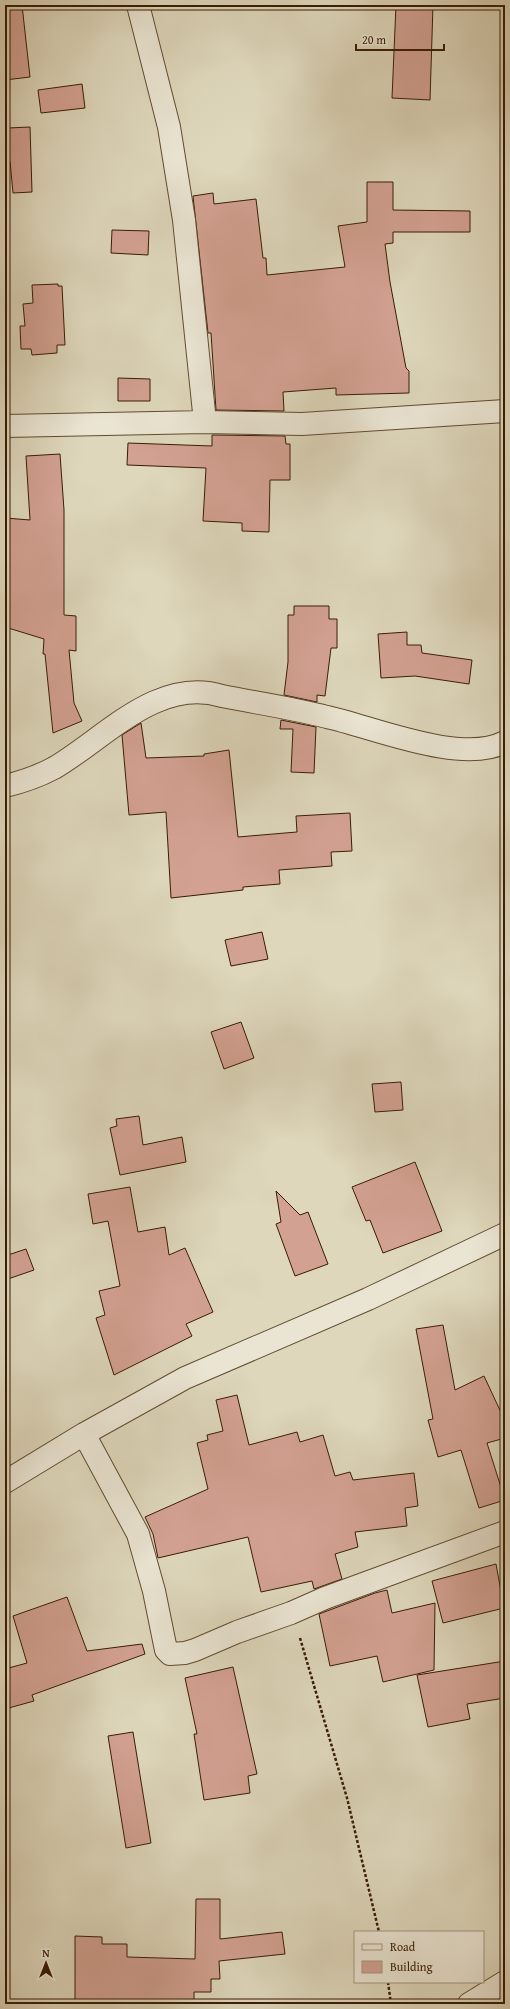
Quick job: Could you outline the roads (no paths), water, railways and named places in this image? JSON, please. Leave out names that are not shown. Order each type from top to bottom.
[{"type":"street","points":[[138,5],[172,142],[184,220],[205,422]]},
{"type":"street","points":[[5,426],[205,422],[302,424],[505,411]]},
{"type":"street","points":[[5,786],[21,782],[54,768],[114,726],[159,701],[171,695],[192,692],[208,692],[328,717],[379,732],[440,746],[481,749],[505,742]]},
{"type":"street","points":[[5,1482],[84,1434],[184,1378],[375,1296],[505,1234]]},
{"type":"street","points":[[84,1434],[138,1534],[154,1591],[166,1650],[170,1654],[180,1654],[195,1650],[386,1574],[505,1532]]},
{"type":"street","points":[[469,2004],[505,1982]]}]
